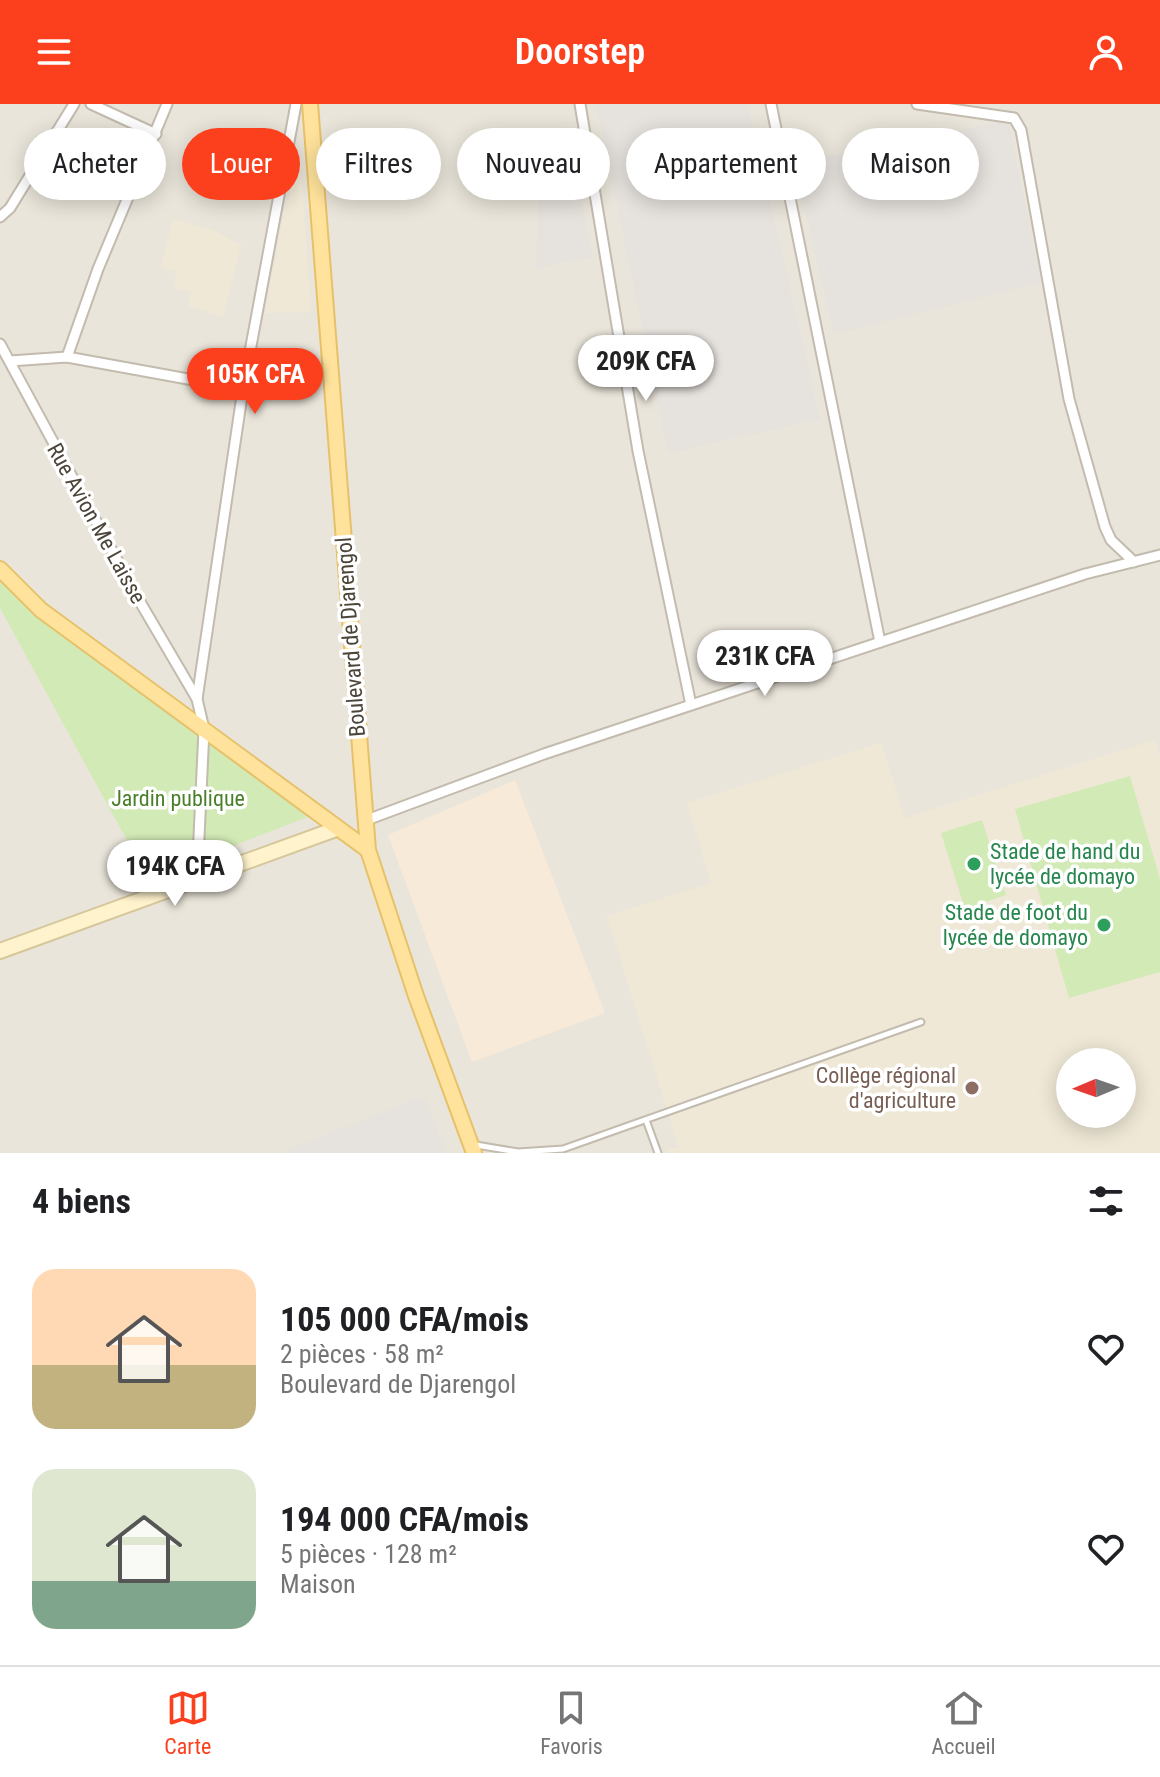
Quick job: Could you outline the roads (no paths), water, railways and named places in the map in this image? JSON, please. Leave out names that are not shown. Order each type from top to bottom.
[{"type":"main road","name":"Boulevard de Djarengol","points":[[310,104],[368,850],[416,996],[472,1148]]},
{"type":"main road","points":[[0,569],[41,610],[368,850]]},
{"type":"street","points":[[0,217],[10,208],[74,104]]},
{"type":"street","points":[[91,104],[143,128]]},
{"type":"street","points":[[158,128],[167,104]]},
{"type":"street","points":[[197,880],[204,729],[197,699],[243,389],[296,104]]},
{"type":"street","points":[[580,104],[638,451],[691,705]]},
{"type":"street","points":[[771,104],[880,642]]},
{"type":"street","points":[[917,104],[1014,118],[1021,130],[1076,425],[1105,527],[1111,540],[1134,562]]},
{"type":"street","points":[[67,357],[98,269],[128,200]]},
{"type":"street","name":"Rue Avion Me Laisse","points":[[0,344],[136,595],[197,699]]},
{"type":"street","points":[[10,361],[67,357],[243,389]]},
{"type":"street","points":[[364,821],[544,754],[1085,574],[1160,555]]},
{"type":"street","points":[[0,951],[336,829]]},
{"type":"lane","points":[[472,1148],[517,1152],[563,1149],[921,1022]]},
{"type":"lane","points":[[646,1120],[658,1153]]},
{"type":"place","name":"Stade de hand du lycée de domayo","points":[[974,864]]},
{"type":"place","name":"Stade de foot du lycée de domayo","points":[[1104,925]]},
{"type":"place","name":"Collège régional d'agriculture","points":[[972,1088]]},
{"type":"park label","name":"Jardin publique","points":[[178,798]]}]
